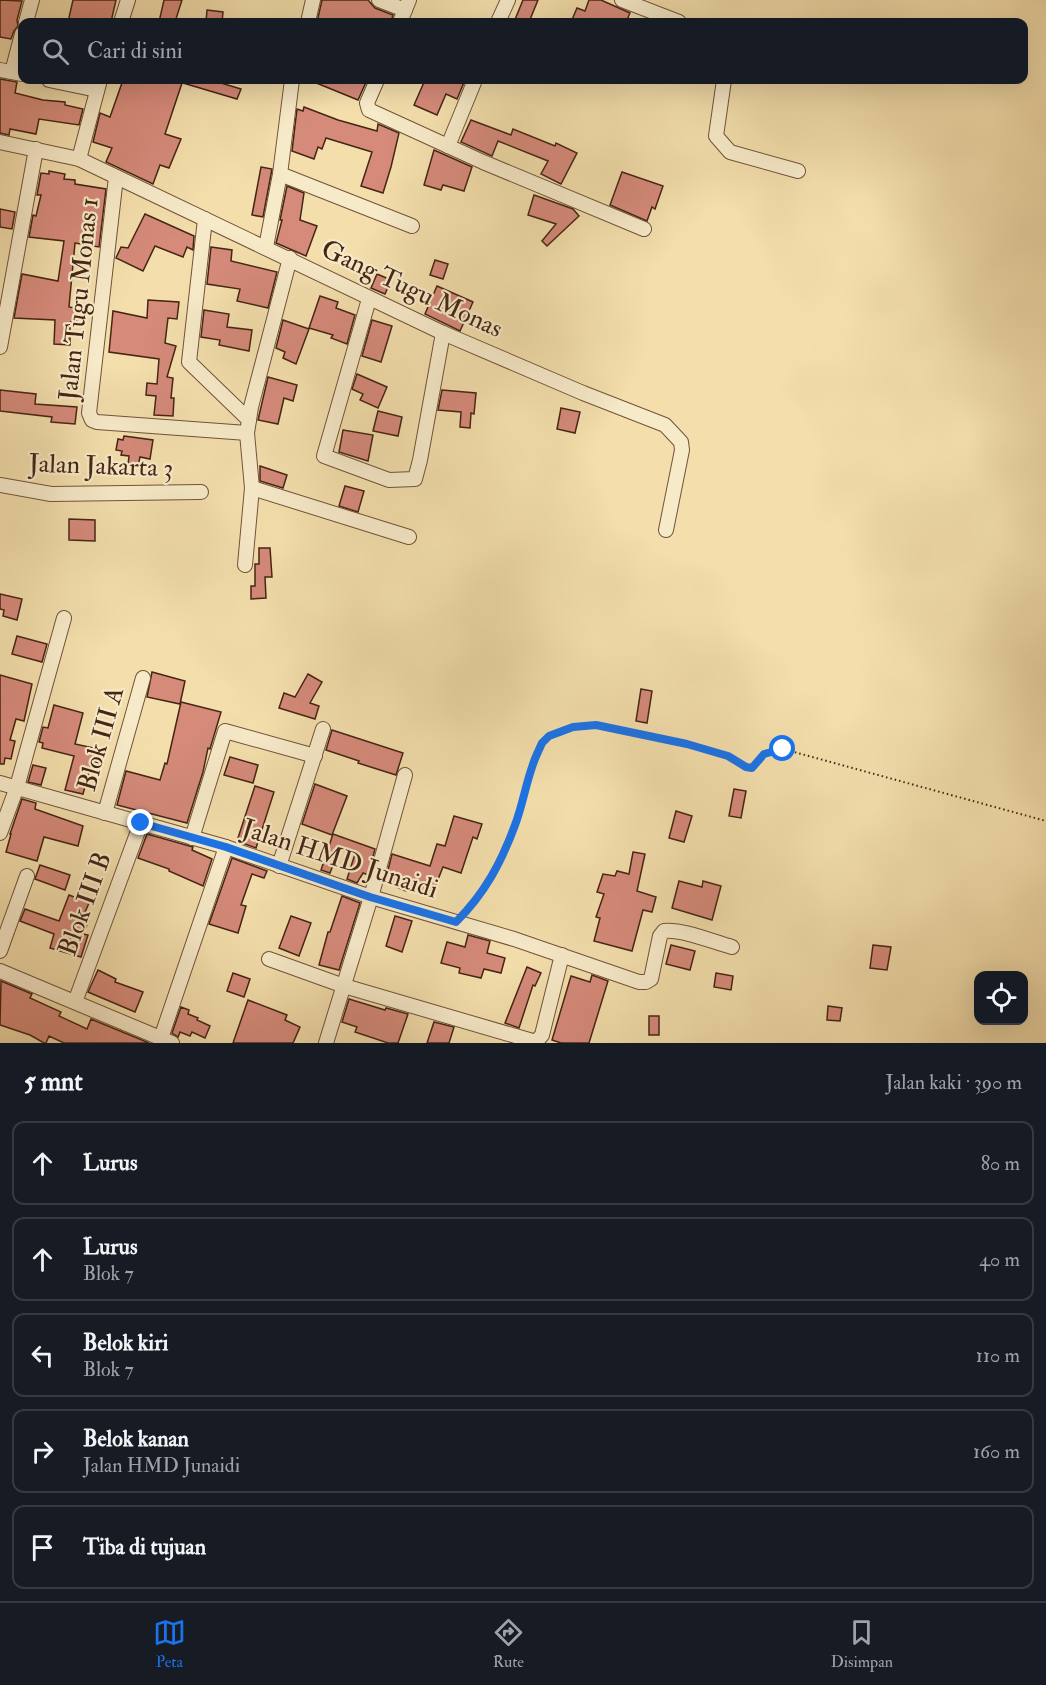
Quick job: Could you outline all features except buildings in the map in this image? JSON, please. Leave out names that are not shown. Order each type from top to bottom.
[{"type":"street","points":[[27,18],[32,0]]},
{"type":"street","points":[[125,18],[128,0]]},
{"type":"street","points":[[309,18],[313,0]]},
{"type":"street","points":[[379,0],[405,11]]},
{"type":"street","points":[[500,18],[508,0]]},
{"type":"street","points":[[622,0],[669,18]]},
{"type":"street","points":[[12,72],[18,49]]},
{"type":"street","points":[[266,247],[280,174],[291,84]]},
{"type":"street","points":[[375,84],[367,103],[369,110],[644,229]]},
{"type":"street","points":[[448,146],[473,84]]},
{"type":"street","points":[[723,84],[716,136],[722,145],[730,152],[798,171]]},
{"type":"street","points":[[79,159],[99,85]]},
{"type":"street","name":"Gang Tugu Monas","points":[[0,142],[79,159],[443,333],[583,393],[665,424],[681,442],[682,450],[666,530]]},
{"type":"street","points":[[0,347],[36,149]]},
{"type":"street","points":[[280,174],[412,226]]},
{"type":"street","name":"Jalan Tugu Monas 1","points":[[116,177],[89,413],[92,420],[97,422],[248,426]]},
{"type":"street","points":[[205,219],[189,362],[248,426]]},
{"type":"street","points":[[245,565],[252,488],[248,426],[290,258]]},
{"type":"street","points":[[369,299],[324,456],[389,480],[415,479],[443,333]]},
{"type":"street","name":"Jalan Jakarta 3","points":[[0,485],[51,494],[201,492]]},
{"type":"street","points":[[252,488],[409,537]]},
{"type":"street","points":[[0,832],[17,787],[64,618]]},
{"type":"street","name":"Blok III A","points":[[105,813],[143,678]]},
{"type":"street","points":[[279,866],[323,729]]},
{"type":"street","points":[[192,838],[225,731],[315,756]]},
{"type":"street","points":[[326,1043],[405,775]]},
{"type":"street","name":"Jalan HMD Junaidi","points":[[0,783],[226,847],[370,897],[514,939],[639,982],[651,979],[660,936],[664,932],[670,931],[732,947]]},
{"type":"street","name":"Blok III B","points":[[75,1002],[141,823]]},
{"type":"street","points":[[0,971],[167,1040],[226,847]]},
{"type":"street","points":[[0,951],[27,876]]},
{"type":"street","points":[[269,959],[344,987],[536,1042],[542,1035],[562,955]]},
{"type":"path","points":[[456,922],[476,902],[488,885],[516,824],[532,765],[542,743],[549,736],[579,726],[596,725],[687,744],[728,756],[752,768],[764,754],[783,749],[1046,821]]},
{"type":"route","points":[[141,823],[226,847],[370,897],[456,922],[476,902],[488,885],[516,824],[532,765],[542,743],[549,736],[573,727],[596,725],[687,744],[728,756],[741,765],[752,768],[764,754],[783,749]]}]
